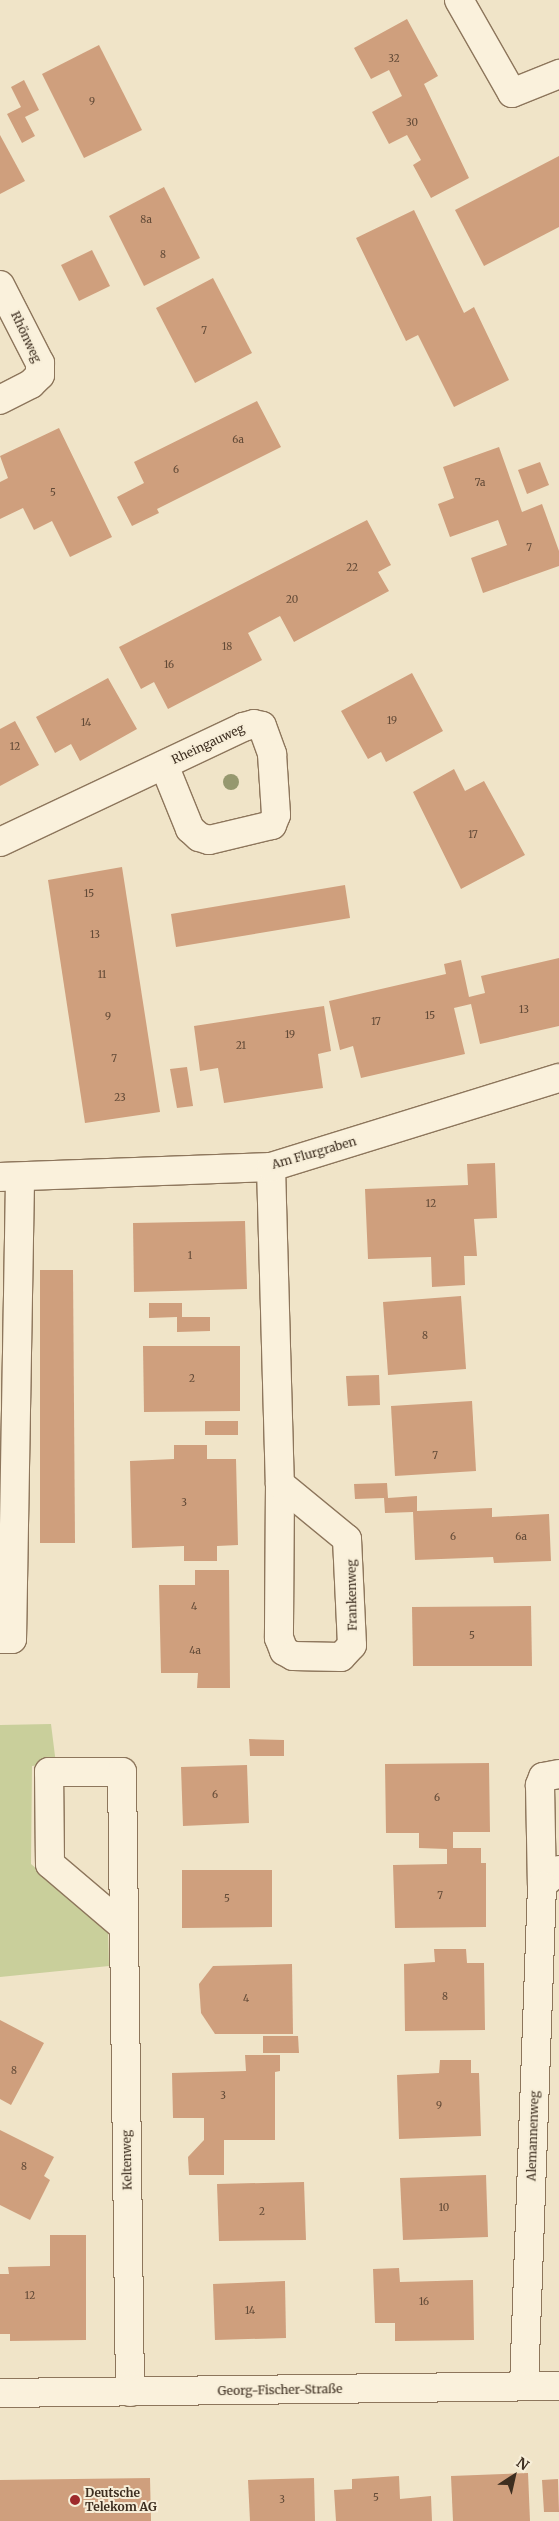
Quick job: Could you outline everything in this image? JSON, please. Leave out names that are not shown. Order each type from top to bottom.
[{"type":"street","points":[[460,0],[512,93],[559,74]]},
{"type":"street","name":"Rhönweg","points":[[0,285],[40,363],[40,375],[31,384],[0,400]]},
{"type":"street","name":"Rheingauweg","points":[[0,842],[243,727],[262,726],[272,754],[276,815],[272,826],[209,840],[199,837],[190,830],[164,765]]},
{"type":"street","name":"Am Flurgraben","points":[[10,1177],[271,1167],[559,1078]]},
{"type":"street","name":"Frankenweg","points":[[271,1167],[280,1484],[279,1638],[284,1651],[293,1656],[341,1657],[352,1645],[347,1539],[280,1484]]},
{"type":"street","points":[[0,1639],[12,1639],[10,1177]]},
{"type":"street","name":"Keltenweg","points":[[124,1927],[50,1864],[49,1772],[122,1772],[124,1927],[130,2392]]},
{"type":"street","name":"Alemannenweg","points":[[524,2386],[550,1877],[540,1785],[543,1777],[559,1774]]},
{"type":"street","name":"Georg-Fischer-Straße","points":[[0,2393],[559,2386]]},
{"type":"green space","points":[[51,1724],[56,1764],[32,1766],[31,1864],[108,1931],[109,1966],[0,1977],[0,1725]]},
{"type":"building","points":[[407,19],[438,76],[424,84],[469,178],[431,198],[413,165],[421,160],[407,135],[389,144],[372,112],[402,96],[389,70],[371,79],[354,48]]},
{"type":"building","points":[[99,45],[142,130],[84,158],[42,74]]},
{"type":"building","points":[[24,80],[39,110],[25,117],[35,136],[22,143],[7,114],[21,107],[11,87]]},
{"type":"building","points":[[0,135],[25,181],[0,194]]},
{"type":"building","points":[[559,156],[559,227],[484,266],[455,210]]},
{"type":"building","points":[[164,187],[200,258],[144,286],[109,216]]},
{"type":"building","points":[[414,210],[464,313],[474,307],[509,380],[454,407],[418,335],[406,341],[356,238]]},
{"type":"building","points":[[92,250],[110,286],[79,301],[61,265]]},
{"type":"building","points":[[213,278],[252,353],[195,383],[156,308]]},
{"type":"building","points":[[257,401],[281,447],[157,509],[159,513],[132,526],[117,497],[144,483],[134,462]]},
{"type":"building","points":[[59,428],[112,537],[70,557],[52,521],[34,530],[23,508],[0,519],[0,482],[8,478],[0,456]]},
{"type":"building","points":[[499,447],[522,512],[542,504],[559,551],[559,566],[483,593],[471,558],[507,545],[498,520],[450,537],[438,504],[454,498],[443,467]]},
{"type":"building","points":[[540,462],[549,485],[527,494],[518,470]]},
{"type":"building","points":[[367,520],[391,565],[378,572],[389,591],[294,642],[280,616],[248,633],[262,660],[168,709],[154,682],[141,689],[119,647]]},
{"type":"building","points":[[412,673],[443,731],[386,762],[381,752],[368,759],[341,711]]},
{"type":"building","points":[[108,678],[137,729],[80,761],[71,744],[55,753],[36,717]]},
{"type":"building","points":[[15,721],[39,765],[0,786],[0,729]]},
{"type":"building","points":[[454,769],[465,791],[484,781],[525,855],[461,889],[413,792]]},
{"type":"building","points":[[122,867],[160,1112],[85,1123],[48,880]]},
{"type":"building","points":[[345,885],[350,918],[176,947],[171,914]]},
{"type":"building","points":[[559,958],[559,1026],[480,1044],[471,1004],[454,1008],[465,1054],[361,1078],[353,1046],[340,1050],[329,1001],[446,974],[444,964],[461,960],[469,997],[485,993],[481,976]]},
{"type":"building","points":[[324,1006],[331,1051],[318,1054],[323,1088],[224,1103],[218,1068],[200,1071],[194,1026]]},
{"type":"building","points":[[187,1067],[193,1106],[177,1108],[170,1069]]},
{"type":"building","points":[[495,1163],[497,1218],[474,1219],[477,1256],[464,1256],[465,1285],[432,1287],[431,1257],[368,1259],[365,1189],[468,1185],[467,1164]]},
{"type":"building","points":[[245,1221],[247,1289],[134,1292],[133,1223]]},
{"type":"building","points":[[40,1270],[73,1270],[75,1543],[40,1543]]},
{"type":"building","points":[[461,1296],[466,1369],[388,1375],[383,1302]]},
{"type":"building","points":[[149,1303],[182,1303],[182,1317],[210,1317],[210,1331],[177,1332],[177,1317],[149,1318]]},
{"type":"building","points":[[143,1346],[240,1346],[240,1411],[144,1412]]},
{"type":"building","points":[[379,1375],[380,1405],[348,1406],[346,1376]]},
{"type":"building","points":[[472,1401],[476,1471],[395,1476],[391,1406]]},
{"type":"building","points":[[205,1421],[238,1421],[238,1435],[205,1435]]},
{"type":"building","points":[[174,1445],[207,1445],[207,1459],[236,1459],[238,1545],[217,1546],[217,1561],[184,1561],[184,1546],[132,1548],[130,1461],[174,1459]]},
{"type":"building","points":[[387,1483],[388,1498],[417,1496],[417,1511],[492,1508],[492,1517],[549,1514],[551,1561],[494,1563],[493,1557],[415,1560],[413,1512],[385,1513],[384,1498],[355,1499],[354,1484]]},
{"type":"building","points":[[195,1570],[229,1570],[230,1688],[197,1688],[198,1673],[161,1673],[159,1585],[195,1585]]},
{"type":"building","points":[[531,1606],[532,1666],[413,1666],[412,1607]]},
{"type":"building","points":[[249,1739],[284,1740],[284,1756],[250,1756]]},
{"type":"building","points":[[489,1763],[490,1832],[453,1832],[453,1848],[481,1848],[481,1863],[486,1863],[486,1927],[395,1928],[393,1865],[447,1864],[447,1849],[419,1848],[419,1833],[386,1833],[385,1764]]},
{"type":"building","points":[[247,1765],[249,1823],[183,1826],[181,1767]]},
{"type":"building","points":[[182,1870],[272,1870],[272,1927],[182,1928]]},
{"type":"building","points":[[434,1949],[466,1949],[467,1963],[484,1963],[485,2030],[405,2031],[404,1964],[435,1962]]},
{"type":"building","points":[[292,1964],[293,2034],[215,2034],[201,2013],[199,1984],[213,1966]]},
{"type":"building","points":[[0,2020],[44,2043],[11,2105],[0,2099]]},
{"type":"building","points":[[263,2036],[298,2036],[299,2053],[263,2053]]},
{"type":"building","points":[[245,2055],[280,2055],[280,2071],[275,2072],[275,2140],[224,2140],[224,2175],[189,2175],[188,2157],[204,2140],[204,2118],[173,2118],[172,2073],[246,2071]]},
{"type":"building","points":[[440,2060],[471,2060],[471,2073],[479,2073],[481,2136],[399,2139],[397,2075],[439,2073]]},
{"type":"building","points":[[0,2130],[54,2157],[44,2176],[50,2180],[30,2220],[0,2205]]},
{"type":"building","points":[[486,2175],[488,2237],[403,2240],[400,2178]]},
{"type":"building","points":[[304,2182],[306,2240],[219,2241],[217,2184]]},
{"type":"building","points":[[50,2235],[86,2235],[86,2340],[10,2341],[10,2334],[0,2334],[0,2274],[9,2274],[8,2267],[50,2266]]},
{"type":"building","points":[[399,2268],[400,2282],[473,2280],[474,2340],[395,2341],[395,2323],[375,2323],[373,2269]]},
{"type":"building","points":[[285,2281],[286,2338],[215,2340],[213,2284]]},
{"type":"building","points":[[528,2473],[530,2521],[453,2521],[451,2476]]},
{"type":"building","points":[[399,2476],[400,2499],[431,2496],[432,2521],[336,2521],[334,2490],[352,2489],[352,2479]]},
{"type":"building","name":"Deutsche Telekom AG","points":[[150,2478],[151,2521],[0,2521],[0,2480]]},
{"type":"building","points":[[314,2478],[315,2521],[250,2521],[248,2480]]},
{"type":"building","points":[[558,2479],[559,2512],[544,2512],[542,2480]]},
{"type":"place","name":"Deutsche Telekom AG","points":[[75,2500]]}]
